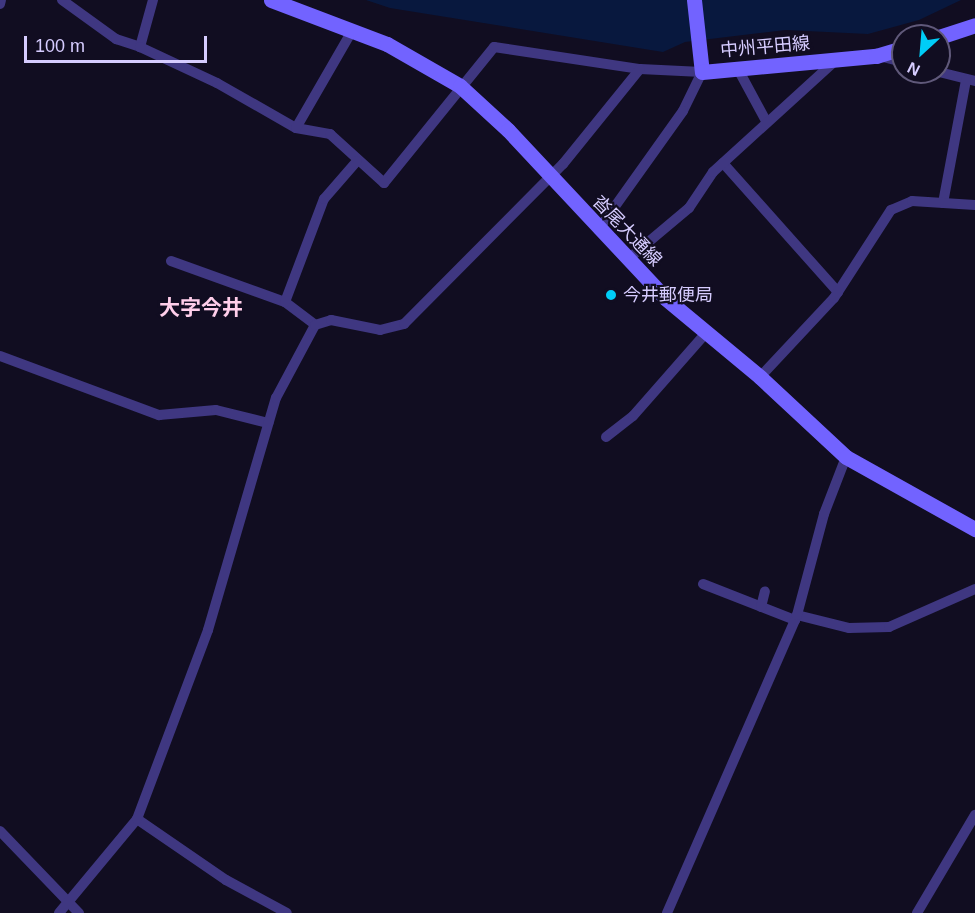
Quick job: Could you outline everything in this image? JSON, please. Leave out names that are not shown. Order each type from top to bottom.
[{"type":"main road","name":"沓尾大通線","points":[[271,0],[410,55],[460,86],[508,130],[549,178],[627,260],[706,333],[760,377],[846,457],[975,529]]},
{"type":"main road","name":"中州平田線","points":[[694,0],[702,70],[740,71],[876,56],[891,52]]},
{"type":"main road","points":[[951,33],[975,25]]},
{"type":"street","points":[[62,0],[116,39],[140,47],[218,83],[296,128],[330,134],[357,161],[384,183],[460,86],[494,47],[640,69],[702,70],[683,111],[598,230]]},
{"type":"street","points":[[140,47],[153,0]]},
{"type":"street","points":[[296,128],[352,31]]},
{"type":"street","points":[[876,56],[891,59]]},
{"type":"street","points":[[627,260],[690,208],[723,163],[766,121],[837,60]]},
{"type":"street","points":[[59,913],[137,819],[208,630],[268,423],[315,325],[331,320],[380,330],[404,324],[549,178],[640,69]]},
{"type":"street","points":[[740,71],[766,121]]},
{"type":"street","points":[[943,203],[971,80],[951,75]]},
{"type":"street","points":[[285,302],[324,200],[357,161]]},
{"type":"street","points":[[723,163],[838,292]]},
{"type":"street","points":[[760,377],[838,292],[891,210],[912,201],[975,205]]},
{"type":"street","points":[[171,261],[285,302],[315,325]]},
{"type":"street","points":[[606,437],[633,416],[706,333]]},
{"type":"street","points":[[0,356],[159,415],[216,410],[268,423]]},
{"type":"street","points":[[667,913],[796,617],[824,514],[846,457]]},
{"type":"street","points":[[703,584],[761,607],[849,628],[889,627],[975,589]]},
{"type":"street","points":[[761,607],[765,591]]},
{"type":"street","points":[[917,913],[975,815]]},
{"type":"street","points":[[137,819],[226,880],[287,913]]},
{"type":"street","points":[[0,831],[79,913]]},
{"type":"water","points":[[366,0],[961,0],[919,20],[904,24],[891,24],[891,28],[868,34],[786,30],[685,42],[663,52],[390,8]]},
{"type":"place","name":"今井郵便局","points":[[611,295]]},
{"type":"district","name":"大字今井","points":[[201,308]]}]
